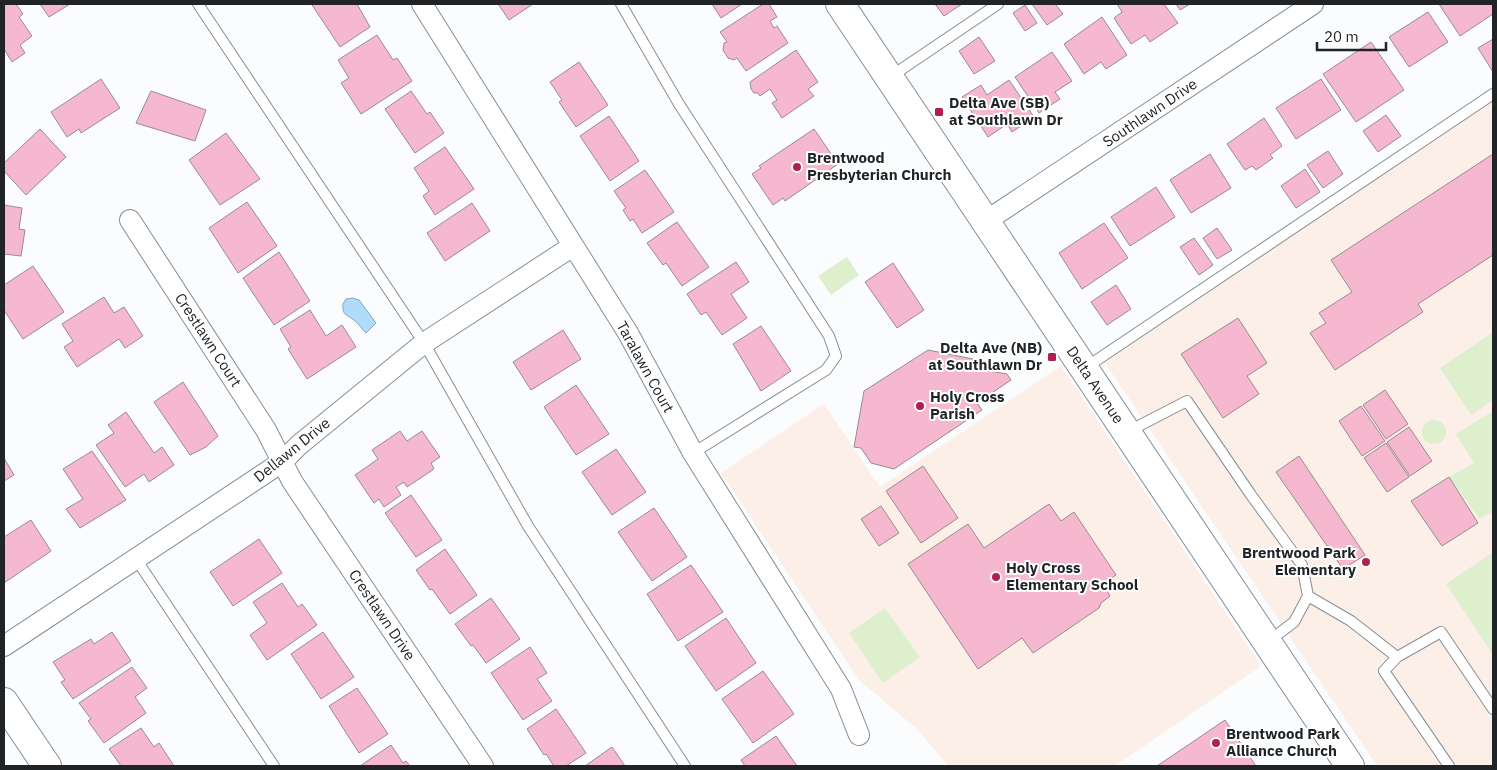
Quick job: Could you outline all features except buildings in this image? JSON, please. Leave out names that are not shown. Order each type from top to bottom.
[{"type":"street","name":"Taralawn Court","points":[[422,4],[628,334],[693,453],[841,689],[859,735]]},
{"type":"street","name":"Delta Avenue","points":[[840,4],[1350,766]]},
{"type":"street","name":"Southlawn Drive","points":[[986,221],[1313,4]]},
{"type":"street","name":"Crestlawn Court","points":[[130,220],[266,430],[282,462]]},
{"type":"street","name":"Dellawn Drive","points":[[4,646],[282,462],[299,445],[424,343],[573,246]]},
{"type":"street","name":"Crestlawn Drive","points":[[282,462],[292,481],[483,766]]},
{"type":"street","points":[[4,702],[47,766]]},
{"type":"lane","points":[[198,4],[424,343],[528,526],[684,766]]},
{"type":"lane","points":[[621,4],[679,104],[830,336],[836,356],[826,370],[693,453]]},
{"type":"lane","points":[[889,77],[998,4]]},
{"type":"lane","points":[[1084,368],[1493,94]]},
{"type":"lane","points":[[1126,432],[1187,401],[1246,488],[1302,565],[1308,596],[1294,622],[1267,642]]},
{"type":"lane","points":[[136,559],[274,766]]},
{"type":"lane","points":[[1308,596],[1351,621],[1397,657]]},
{"type":"lane","points":[[1449,766],[1384,671],[1397,657],[1441,632],[1493,709]]},
{"type":"shaded area","name":"Brentwood Park Elementary","points":[[1493,94],[1493,766],[1377,766],[1101,357]]},
{"type":"shaded area","name":"Holy Cross Elementary School","points":[[1061,366],[1261,666],[1115,766],[949,766],[916,728],[859,680],[721,473],[824,404],[880,487]]},
{"type":"green space","points":[[847,257],[859,275],[831,295],[818,276]]},
{"type":"green space","points":[[1493,332],[1493,400],[1471,415],[1440,368]]},
{"type":"green space","points":[[1493,411],[1493,511],[1480,519],[1449,477],[1474,463],[1456,434]]},
{"type":"green space","points":[[1434,420],[1443,423],[1446,432],[1443,441],[1434,444],[1425,441],[1422,432],[1425,423]]},
{"type":"green space","points":[[1493,552],[1493,655],[1446,584]]},
{"type":"green space","points":[[885,608],[920,657],[883,683],[849,633]]},
{"type":"water","points":[[353,298],[359,300],[376,323],[366,333],[343,310],[343,304],[346,299]]},
{"type":"place","name":"Delta Ave (SB) at Southlawn Dr","points":[[939,112]]},
{"type":"place","name":"Brentwood Presbyterian Church","points":[[797,167]]},
{"type":"place","name":"Delta Ave (NB) at Southlawn Dr","points":[[1052,357]]},
{"type":"place","name":"Holy Cross Parish","points":[[920,406]]},
{"type":"place","name":"Brentwood Park Elementary","points":[[1366,562]]},
{"type":"place","name":"Holy Cross Elementary School","points":[[996,577]]},
{"type":"place","name":"Brentwood Park Alliance Church","points":[[1216,743]]}]
